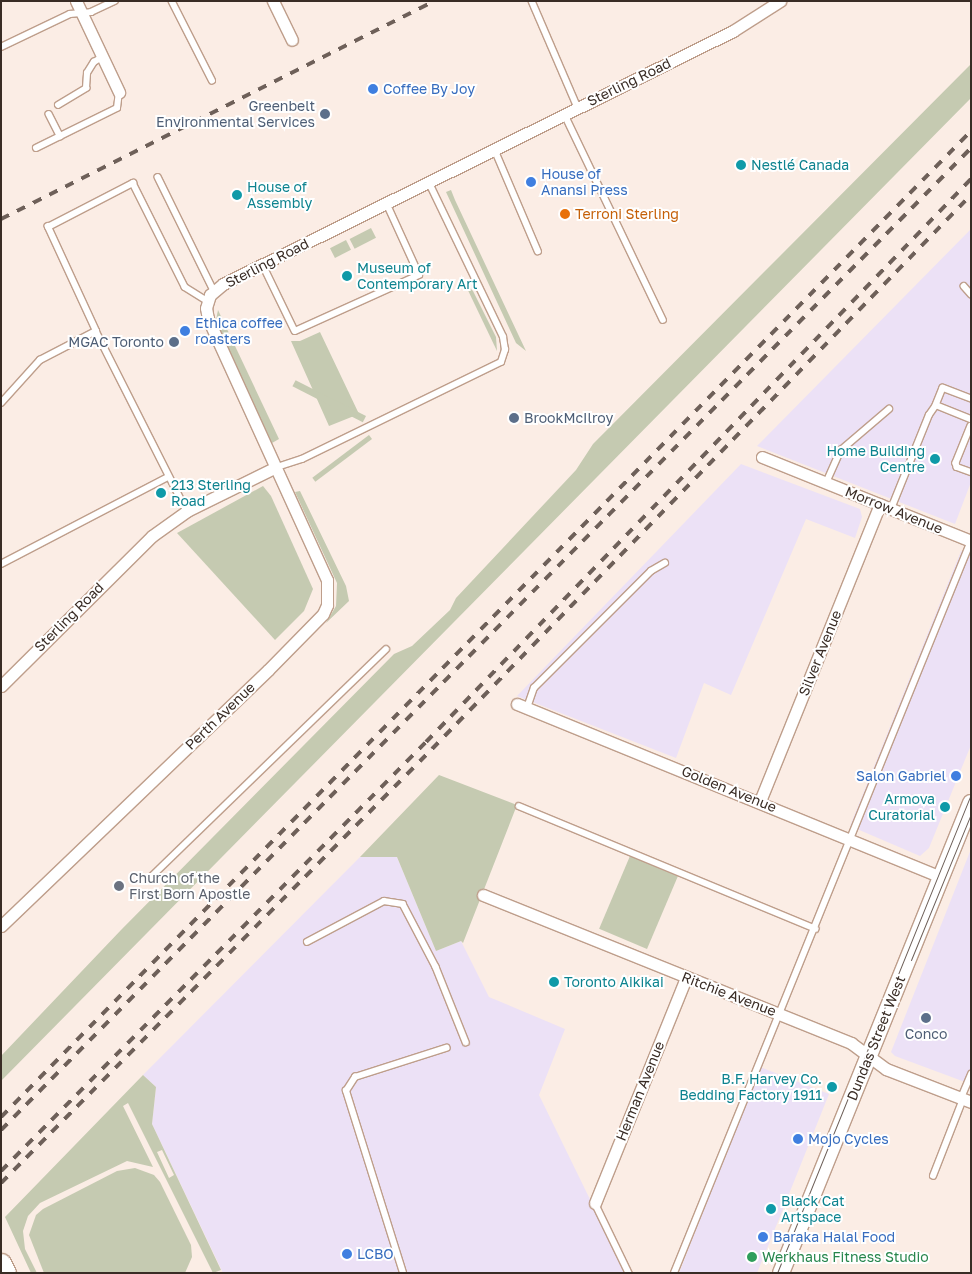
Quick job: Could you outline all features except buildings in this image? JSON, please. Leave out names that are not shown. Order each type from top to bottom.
[{"type":"main road","name":"Dundas Street West","points":[[781,1273],[971,803]]},
{"type":"main road","points":[[1,1263],[6,1273]]},
{"type":"street","points":[[76,1],[119,92]]},
{"type":"street","points":[[273,1],[292,40]]},
{"type":"street","name":"Sterling Road","points":[[210,296],[263,265],[733,31],[780,1]]},
{"type":"street","points":[[210,296],[208,319],[274,468]]},
{"type":"street","name":"Morrow Avenue","points":[[762,457],[971,542]]},
{"type":"street","name":"Sterling Road","points":[[1,686],[146,542],[187,511],[274,468]]},
{"type":"street","name":"Perth Avenue","points":[[1,926],[323,614],[330,595],[327,580],[274,468]]},
{"type":"street","name":"Silver Avenue","points":[[760,801],[880,504]]},
{"type":"street","name":"Golden Avenue","points":[[522,706],[760,801],[940,877]]},
{"type":"street","name":"Ritchie Avenue","points":[[483,894],[686,978],[851,1042],[886,1068],[965,1100]]},
{"type":"street","name":"Herman Avenue","points":[[595,1203],[686,978]]},
{"type":"lane","points":[[1,48],[70,14],[82,13],[114,1]]},
{"type":"lane","points":[[172,1],[212,80]]},
{"type":"lane","points":[[532,1],[578,108]]},
{"type":"lane","points":[[58,105],[86,88],[87,73],[94,62],[103,57]]},
{"type":"lane","points":[[36,148],[117,108],[119,92]]},
{"type":"lane","points":[[49,114],[60,136]]},
{"type":"lane","points":[[565,115],[663,320]]},
{"type":"lane","points":[[495,150],[538,251]]},
{"type":"lane","points":[[158,177],[210,296]]},
{"type":"lane","points":[[187,511],[168,477],[96,331],[48,227],[133,182],[185,287],[210,296]]},
{"type":"lane","points":[[274,468],[302,459],[501,362],[505,350],[503,337],[429,183]]},
{"type":"lane","points":[[263,265],[295,331],[419,276],[386,203]]},
{"type":"lane","points":[[964,286],[971,294]]},
{"type":"lane","points":[[1,403],[40,360],[96,331]]},
{"type":"lane","points":[[892,509],[925,424],[943,388],[971,399]]},
{"type":"lane","points":[[936,405],[971,419]]},
{"type":"lane","points":[[826,483],[841,450],[889,409]]},
{"type":"lane","points":[[971,426],[956,463],[957,467],[971,472]]},
{"type":"lane","points":[[1,564],[168,477]]},
{"type":"lane","points":[[674,1273],[778,1013],[816,929],[850,839],[971,542]]},
{"type":"lane","points":[[522,706],[534,688],[652,572],[664,563]]},
{"type":"lane","points":[[151,877],[386,648]]},
{"type":"lane","points":[[519,806],[816,929]]},
{"type":"lane","points":[[307,942],[384,901],[403,904],[436,967],[466,1042]]},
{"type":"lane","points":[[403,1273],[346,1091],[355,1077],[446,1048]]},
{"type":"lane","points":[[933,1176],[965,1100],[971,1074]]},
{"type":"lane","points":[[595,1203],[629,1273]]},
{"type":"shaded area","points":[[971,229],[971,482],[955,524],[757,446]]},
{"type":"shaded area","points":[[741,464],[860,509],[862,517],[855,538],[806,519],[731,695],[704,683],[676,758],[517,696]]},
{"type":"shaded area","points":[[961,551],[971,555],[971,745],[929,848],[920,856],[850,826]]},
{"type":"shaded area","points":[[971,849],[971,1068],[965,1082],[895,1056],[891,1052]]},
{"type":"shaded area","points":[[360,857],[397,857],[436,951],[461,941],[489,997],[565,1029],[539,1095],[626,1273],[223,1273],[152,1124],[156,1087],[143,1075]]},
{"type":"shaded area","points":[[760,1067],[829,1094],[757,1273],[679,1273]]},
{"type":"green space","points":[[971,64],[971,98],[1,1081],[1,1056],[121,930],[394,654],[412,646],[450,610],[456,598],[576,470],[593,444]]},
{"type":"green space","points":[[451,190],[526,351],[516,343],[446,192]]},
{"type":"green space","points":[[371,228],[376,238],[355,249],[350,239]]},
{"type":"green space","points":[[346,240],[351,250],[335,258],[330,248]]},
{"type":"green space","points":[[464,282],[473,291],[496,337],[497,351]]},
{"type":"green space","points":[[218,310],[279,439],[272,443],[220,333],[216,320]]},
{"type":"green space","points":[[320,332],[359,414],[329,426],[291,341],[300,341]]},
{"type":"green space","points":[[296,380],[366,416],[363,422],[292,386]]},
{"type":"green space","points":[[369,435],[372,439],[315,482],[312,478]]},
{"type":"green space","points":[[263,486],[271,496],[313,589],[304,611],[275,640],[177,533]]},
{"type":"green space","points":[[300,491],[346,586],[349,601],[326,623],[336,606],[337,583],[295,492]]},
{"type":"green space","points":[[439,775],[517,805],[463,943],[461,941],[436,951],[397,857],[360,857]]},
{"type":"green space","points":[[630,856],[678,876],[647,949],[599,929]]},
{"type":"green space","points":[[143,1075],[156,1087],[152,1124],[221,1270],[213,1273],[128,1103],[123,1106],[153,1167],[127,1161],[40,1203],[28,1216],[23,1231],[25,1249],[37,1273],[31,1273],[5,1217]],"holes":[[[162,1150],[174,1175],[169,1178],[157,1152]]]},
{"type":"green space","points":[[135,1168],[154,1175],[160,1182],[191,1245],[192,1257],[185,1273],[44,1273],[29,1235],[36,1215],[43,1209],[117,1171]]},
{"type":"tram line","points":[[777,1273],[971,794]]},
{"type":"tram line","points":[[911,960],[971,814]]},
{"type":"railway","points":[[1,219],[434,1]]},
{"type":"railway","points":[[1,1117],[971,131]]},
{"type":"railway","points":[[1,1130],[971,148]]},
{"type":"railway","points":[[1,1171],[426,742],[971,179]]},
{"type":"railway","points":[[1,1183],[432,749],[971,195]]},
{"type":"place","name":"Coffee By Joy","points":[[373,89]]},
{"type":"place","name":"Greenbelt Environmental Services","points":[[325,114]]},
{"type":"place","name":"Nestlé Canada","points":[[741,165]]},
{"type":"place","name":"House of Anansi Press","points":[[531,182]]},
{"type":"place","name":"House of Assembly","points":[[237,195]]},
{"type":"place","name":"Terroni Sterling","points":[[565,214]]},
{"type":"place","name":"Museum of Contemporary Art","points":[[347,276]]},
{"type":"place","name":"Ethica coffee roasters","points":[[185,331]]},
{"type":"place","name":"MGAC Toronto","points":[[174,342]]},
{"type":"place","name":"BrookMcIlroy","points":[[514,418]]},
{"type":"place","name":"Home Building Centre","points":[[935,459]]},
{"type":"place","name":"213 Sterling Road","points":[[161,493]]},
{"type":"place","name":"Salon Gabriel","points":[[956,776]]},
{"type":"place","name":"Armova Curatorial","points":[[945,807]]},
{"type":"place","name":"Church of the First Born Apostle","points":[[119,886]]},
{"type":"place","name":"Toronto Aikikai","points":[[554,982]]},
{"type":"place","name":"Conco","points":[[926,1018]]},
{"type":"place","name":"B.F. Harvey Co. Bedding Factory 1911","points":[[832,1087]]},
{"type":"place","name":"Mojo Cycles","points":[[798,1139]]},
{"type":"place","name":"Black Cat Artspace","points":[[771,1209]]},
{"type":"place","name":"Baraka Halal Food","points":[[763,1237]]},
{"type":"place","name":"LCBO","points":[[347,1254]]},
{"type":"place","name":"Werkhaus Fitness Studio","points":[[752,1257]]}]
